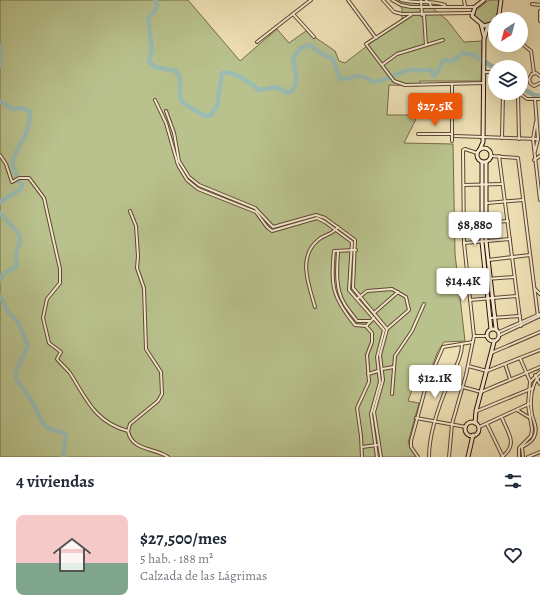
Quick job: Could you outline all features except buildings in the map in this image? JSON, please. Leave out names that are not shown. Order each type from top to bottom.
[{"type":"main road","points":[[484,0],[475,7],[472,16],[486,25]]},
{"type":"main road","points":[[498,12],[501,0]]},
{"type":"main road","points":[[484,162],[489,160],[491,156],[490,151],[486,149],[484,142],[484,36],[486,25]]},
{"type":"main road","points":[[484,36],[486,25]]},
{"type":"main road","points":[[484,142],[477,153],[477,158],[484,162]]},
{"type":"main road","points":[[480,149],[486,149]]},
{"type":"main road","points":[[484,162],[484,242],[492,318],[491,329],[487,336],[488,340],[493,342]]},
{"type":"main road","points":[[492,318],[498,332],[498,340],[493,342]]},
{"type":"main road","points":[[491,329],[498,332]]},
{"type":"main road","points":[[474,422],[493,342]]},
{"type":"main road","points":[[468,457],[471,435],[467,432],[466,427],[468,423],[474,422]]},
{"type":"main road","points":[[471,435],[478,432],[479,427],[474,422]]},
{"type":"street","points":[[257,42],[310,0]]},
{"type":"street","points":[[348,0],[376,38]]},
{"type":"street","points":[[383,0],[394,12],[410,15],[472,13]]},
{"type":"street","points":[[392,0],[405,6],[475,7]]},
{"type":"street","points":[[401,0],[433,0],[446,6]]},
{"type":"street","points":[[464,0],[465,6]]},
{"type":"street","points":[[421,1],[426,45]]},
{"type":"street","points":[[425,1],[430,3],[431,7]]},
{"type":"street","points":[[532,4],[540,5]]},
{"type":"street","points":[[540,11],[540,21]]},
{"type":"street","points":[[293,14],[314,37]]},
{"type":"street","points":[[410,15],[366,44],[394,81],[405,84],[484,83]]},
{"type":"street","points":[[382,65],[397,54],[443,40]]},
{"type":"street","points":[[528,49],[531,51],[534,73]]},
{"type":"street","points":[[484,71],[488,72]]},
{"type":"street","points":[[534,73],[540,76]]},
{"type":"street","points":[[534,73],[529,77],[530,83],[536,86],[540,83]]},
{"type":"street","points":[[452,84],[454,135],[452,141]]},
{"type":"street","points":[[528,99],[540,99]]},
{"type":"street","points":[[534,152],[538,139],[535,99]]},
{"type":"street","points":[[155,100],[166,123],[178,165],[188,180],[198,189],[256,212],[267,227],[272,231],[317,218],[352,242],[349,290],[375,316],[384,330],[376,357],[380,382],[371,414],[377,457]]},
{"type":"street","points":[[502,138],[503,100]]},
{"type":"street","points":[[518,100],[519,138]]},
{"type":"street","points":[[166,111],[174,133],[179,161],[189,177],[199,185],[255,208],[273,227],[316,215],[325,218],[355,240],[356,250],[353,288],[387,330]]},
{"type":"street","points":[[426,116],[453,117]]},
{"type":"street","points":[[536,122],[533,139],[534,160],[540,200]]},
{"type":"street","points":[[418,134],[538,139]]},
{"type":"street","points":[[449,457],[452,424],[468,366],[474,336],[464,243],[464,149],[477,153]]},
{"type":"street","points":[[0,155],[6,164],[12,182],[19,178],[29,178],[44,198],[60,269],[60,283],[47,299],[43,318],[49,342],[61,352],[57,359],[66,367],[95,412],[103,420],[116,428],[128,431]]},
{"type":"street","points":[[491,156],[517,157],[539,316],[498,332]]},
{"type":"street","points":[[499,156],[521,324]]},
{"type":"street","points":[[534,160],[540,156]]},
{"type":"street","points":[[464,185],[502,184]]},
{"type":"street","points":[[483,204],[523,200]]},
{"type":"street","points":[[130,211],[136,226],[138,256],[137,268],[144,288],[146,349],[161,372],[162,394],[158,401],[130,424],[128,431],[130,438],[140,448],[160,452],[168,457]]},
{"type":"street","points":[[484,223],[508,221]]},
{"type":"street","points":[[315,306],[306,276],[308,252],[320,238],[333,234],[338,227]]},
{"type":"street","points":[[464,243],[510,239]]},
{"type":"street","points":[[356,250],[334,251],[332,265],[335,296],[340,306],[355,325],[366,326],[372,333],[372,342],[367,355],[369,382],[357,408],[362,457]]},
{"type":"street","points":[[338,252],[337,265],[340,294],[344,303],[357,321],[370,321]]},
{"type":"street","points":[[486,260],[530,255]]},
{"type":"street","points":[[488,279],[514,277]]},
{"type":"street","points":[[534,288],[540,294]]},
{"type":"street","points":[[357,299],[368,291],[392,289],[406,297],[409,310],[387,330],[380,355],[384,380],[374,412],[381,457]]},
{"type":"street","points":[[366,326],[398,292]]},
{"type":"street","points":[[470,300],[517,296]]},
{"type":"street","points":[[392,394],[395,356],[412,331],[424,304]]},
{"type":"street","points":[[492,318],[520,316]]},
{"type":"street","points":[[490,354],[540,332]]},
{"type":"street","points":[[474,336],[487,336]]},
{"type":"street","points":[[418,457],[411,447],[416,418],[426,386],[443,347],[473,342]]},
{"type":"street","points":[[429,457],[435,421],[448,383],[462,353],[462,344]]},
{"type":"street","points":[[468,366],[487,371],[540,350]]},
{"type":"street","points":[[520,358],[530,382]]},
{"type":"street","points":[[505,364],[510,379]]},
{"type":"street","points":[[448,383],[481,392],[540,367]]},
{"type":"street","points":[[368,374],[394,368]]},
{"type":"street","points":[[519,457],[519,448],[531,436],[532,429],[528,405],[530,382],[535,375],[540,372]]},
{"type":"street","points":[[535,375],[539,377]]},
{"type":"street","points":[[539,377],[540,384]]},
{"type":"street","points":[[523,457],[522,447],[531,442],[536,432],[531,403],[533,388],[539,377]]},
{"type":"street","points":[[476,411],[533,388]]},
{"type":"street","points":[[479,427],[531,403]]},
{"type":"street","points":[[516,410],[530,418]]},
{"type":"street","points":[[487,424],[503,457],[511,449],[512,444],[502,417]]},
{"type":"street","points":[[416,418],[466,427]]},
{"type":"street","points":[[362,447],[379,445]]},
{"type":"street","points":[[528,457],[540,452]]},
{"type":"green space","points":[[0,0],[188,0],[240,61],[277,29],[289,43],[306,31],[335,51],[339,61],[345,63],[402,19],[402,8],[393,0],[423,0],[447,20],[464,42],[482,41],[481,81],[420,81],[419,86],[389,85],[387,115],[418,115],[404,143],[453,144],[455,254],[465,341],[444,342],[438,351],[426,382],[416,379],[408,401],[419,403],[408,443],[417,457],[0,457]]},
{"type":"green space","points":[[489,0],[499,0],[498,12],[488,12],[488,23],[485,24],[475,18],[475,11]]},
{"type":"waterway","points":[[155,0],[157,8],[148,18],[152,49],[149,62],[155,67],[176,71],[180,79],[180,95],[182,101],[192,109],[206,116],[211,115],[217,106],[222,73],[237,75],[259,90],[276,87],[288,93],[295,87],[296,83],[296,73],[293,59],[300,48],[310,45],[319,52],[333,59],[340,79],[359,76],[373,82],[409,70],[431,69],[433,75],[435,76],[443,61],[453,61],[463,53],[474,55],[488,64]]},
{"type":"waterway","points":[[0,44],[0,66]]},
{"type":"waterway","points":[[528,92],[540,96]]},
{"type":"waterway","points":[[0,101],[13,109],[23,108],[30,112],[28,129],[16,151],[12,165],[22,185],[21,189],[0,202]]},
{"type":"waterway","points":[[0,213],[19,234],[20,243],[16,253],[17,266],[3,274],[0,280]]},
{"type":"waterway","points":[[0,296],[8,312],[18,322],[28,346],[16,371],[16,379],[32,401],[43,424],[48,428],[66,434],[63,457]]}]
